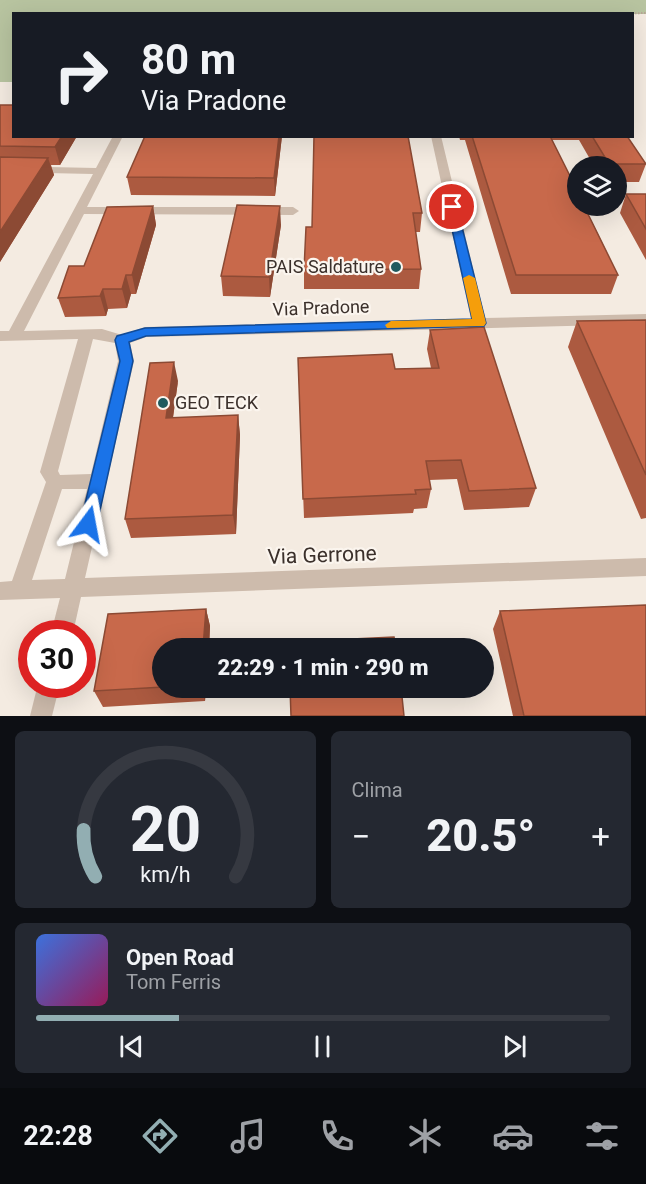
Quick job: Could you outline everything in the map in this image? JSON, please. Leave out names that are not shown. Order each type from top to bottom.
[{"type":"street","points":[[7,336],[117,138]]},
{"type":"street","points":[[436,138],[479,323]]},
{"type":"street","points":[[0,169],[99,171]]},
{"type":"street","points":[[78,210],[292,211]]},
{"type":"street","name":"Via Pradone","points":[[7,336],[87,334],[114,335],[122,340],[145,332],[646,319]]},
{"type":"street","points":[[55,482],[49,472],[87,334]]},
{"type":"street","points":[[65,620],[126,361],[122,340]]},
{"type":"street","points":[[55,482],[98,481]]},
{"type":"street","points":[[9,591],[55,482]]},
{"type":"street","name":"Via Gerrone","points":[[9,591],[646,567]]},
{"type":"street","points":[[41,716],[46,698]]},
{"type":"green space","points":[[0,0],[646,0],[646,14],[634,14],[634,12],[12,12],[12,82],[0,82]]},
{"type":"building","points":[[0,105],[12,105],[12,138],[61,138],[55,147],[0,146]]},
{"type":"building","points":[[144,138],[279,138],[274,178],[127,177]]},
{"type":"building","points":[[314,138],[408,138],[422,213],[413,213],[421,269],[304,270],[306,227],[312,227]]},
{"type":"building","points":[[473,138],[551,138],[567,170],[567,216],[589,216],[618,275],[516,275]]},
{"type":"building","points":[[593,138],[628,138],[646,164],[627,164],[627,156],[604,156]]},
{"type":"building","points":[[0,157],[48,158],[0,232]]},
{"type":"building","points":[[627,194],[646,194],[646,229],[627,196]]},
{"type":"building","points":[[237,205],[280,206],[269,277],[221,276]]},
{"type":"building","points":[[153,206],[132,275],[126,275],[122,289],[103,289],[100,296],[58,298],[69,266],[84,266],[107,207]]},
{"type":"building","points":[[646,320],[646,475],[577,321]]},
{"type":"building","points":[[484,327],[536,488],[469,491],[461,460],[426,461],[431,489],[415,490],[416,494],[303,499],[298,358],[392,354],[395,369],[439,368],[430,330]]},
{"type":"building","points":[[174,362],[166,418],[238,415],[233,515],[125,519],[150,363]]},
{"type":"building","points":[[646,605],[646,716],[524,716],[500,611]]},
{"type":"building","points":[[206,609],[204,638],[152,638],[152,688],[96,691],[108,614]]},
{"type":"building","points":[[290,698],[402,698],[404,716],[291,716]]},
{"type":"slow traffic","points":[[391,325],[479,323],[469,278]]},
{"type":"place","name":"PAIS Saldature","points":[[396,267]]},
{"type":"place","name":"GEO TECK","points":[[163,403]]},
{"type":"route","points":[[88,524],[126,361],[122,340],[145,332],[479,323],[452,207]]}]
